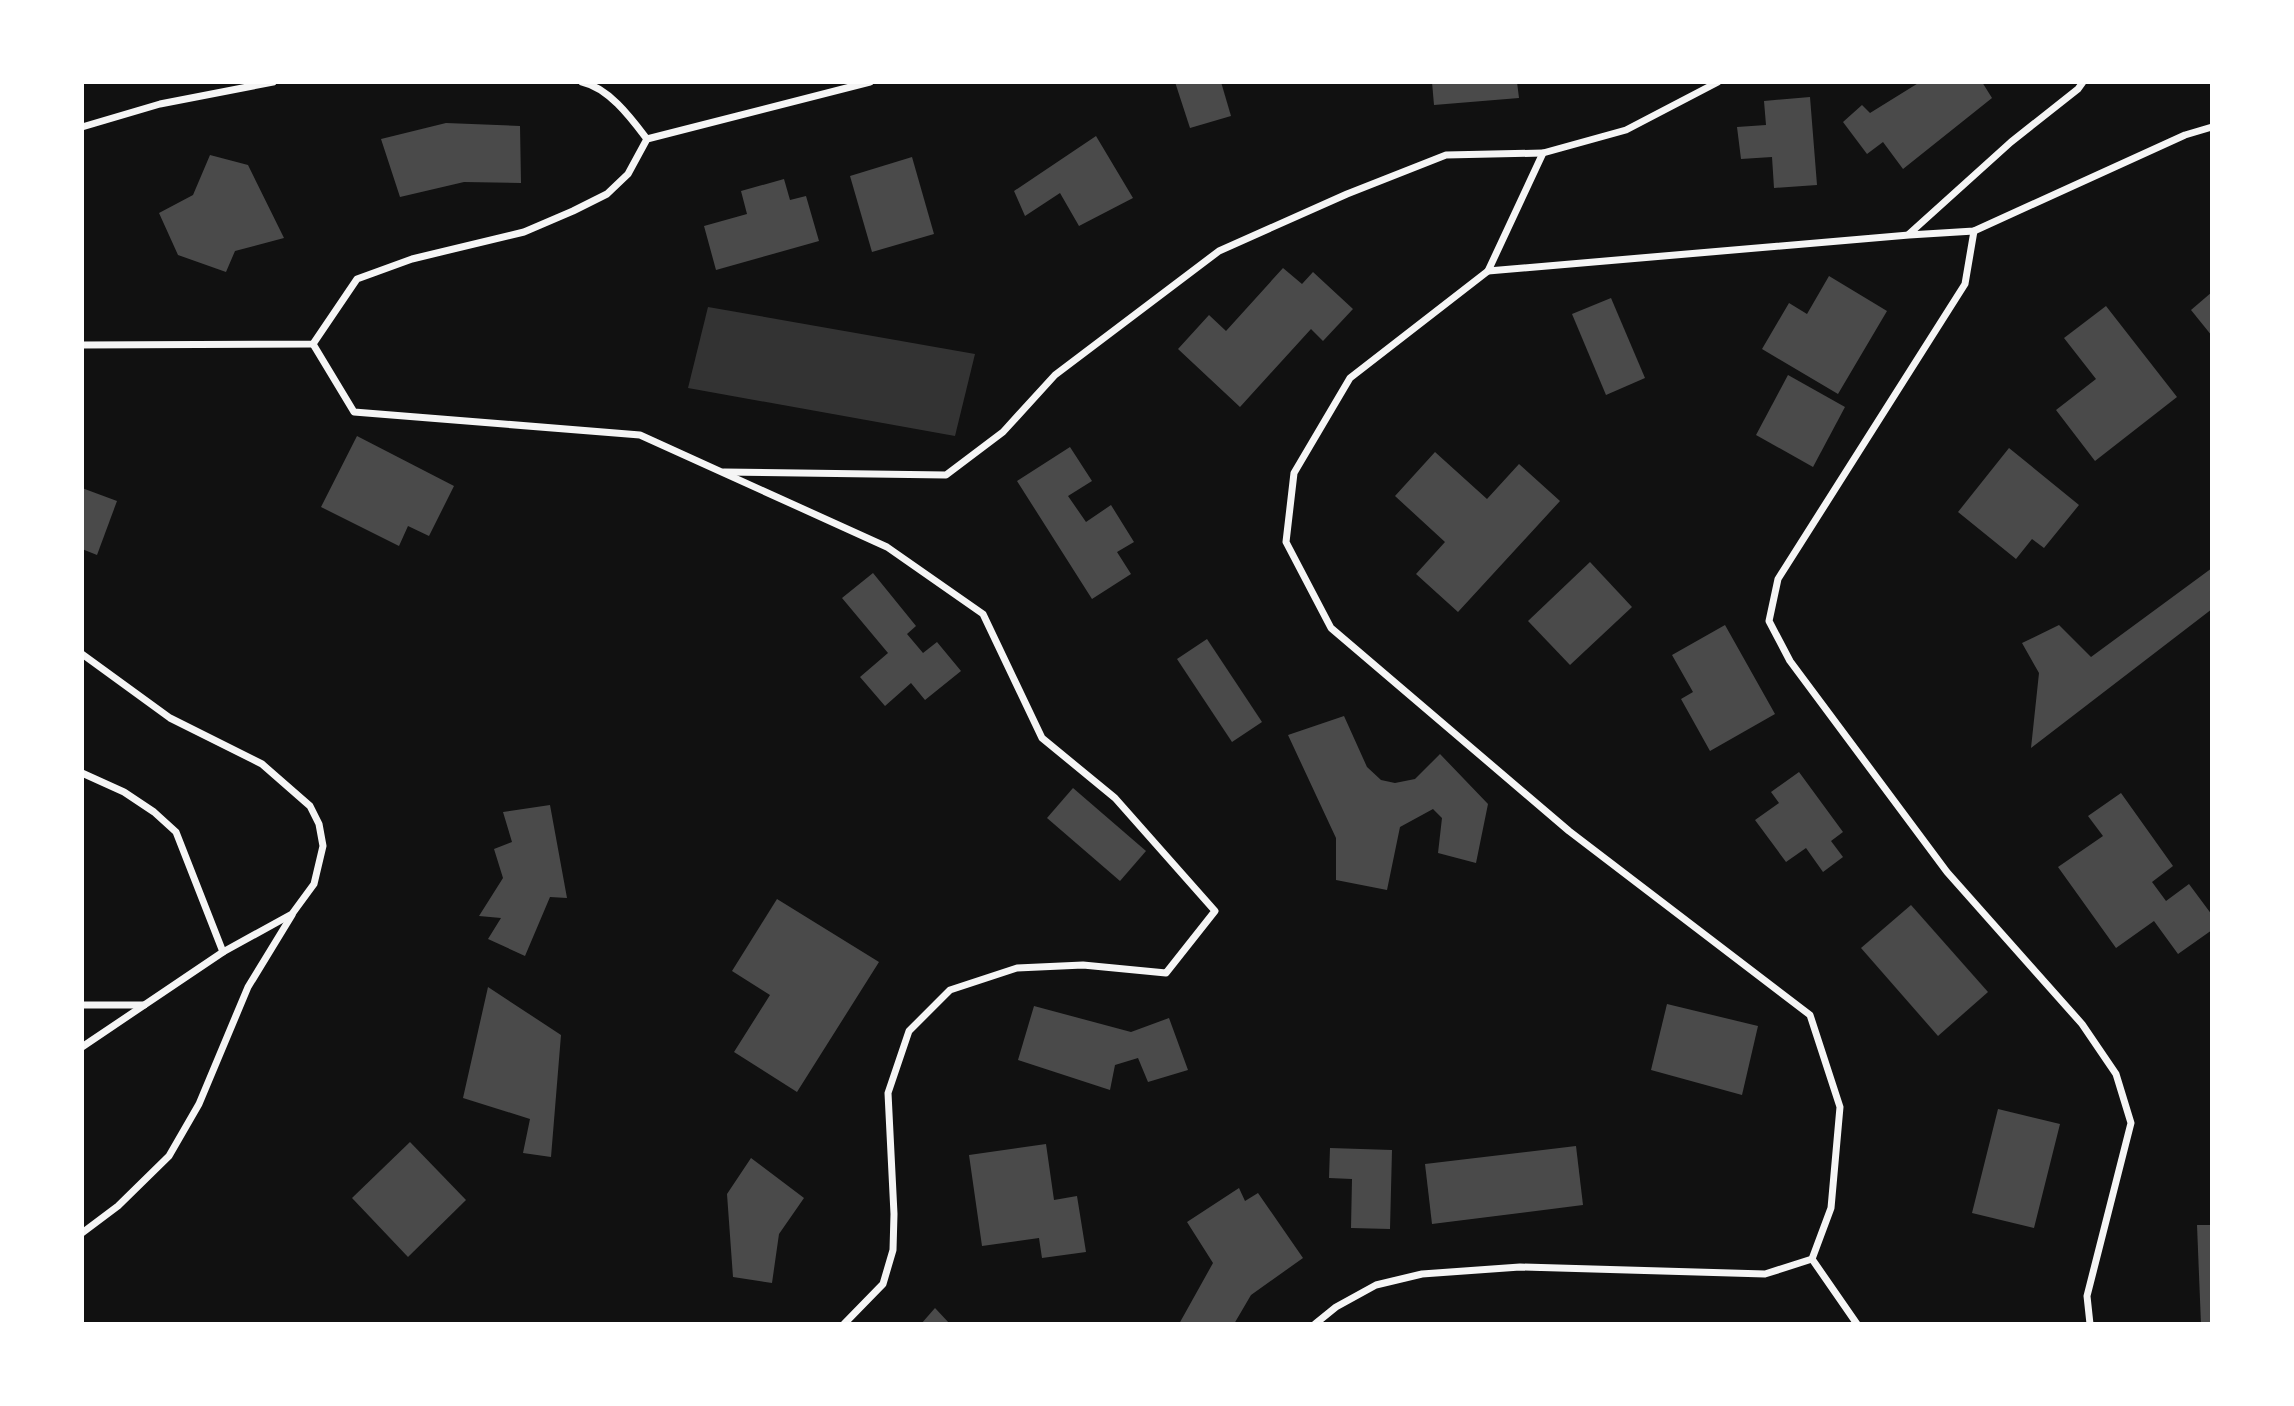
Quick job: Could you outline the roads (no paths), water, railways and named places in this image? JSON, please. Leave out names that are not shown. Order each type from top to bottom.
[{"type":"street","points":[[82,127],[160,104],[273,82]]},
{"type":"street","points":[[582,82],[591,84],[626,111],[647,139]]},
{"type":"street","points":[[313,344],[357,279],[412,260],[524,232],[573,211],[607,194],[621,181],[628,174],[647,139],[870,82]]},
{"type":"street","points":[[722,472],[946,475],[1003,432],[1055,375],[1219,251],[1347,194],[1446,155],[1543,153],[1626,130],[1718,82]]},
{"type":"street","points":[[1909,235],[2011,142],[2078,89],[2083,82]]},
{"type":"street","points":[[1488,271],[1974,231],[2141,154],[2185,135],[2212,127]]},
{"type":"street","points":[[1543,153],[1488,271],[1350,378],[1294,473],[1286,542],[1331,628],[1569,831],[1810,1015],[1840,1107],[1832,1208],[1812,1259]]},
{"type":"street","points":[[1974,231],[1965,284],[1778,579],[1769,621],[1790,661],[1947,872],[2082,1024],[2116,1074],[2131,1123],[2087,1297],[2090,1324]]},
{"type":"street","points":[[82,345],[313,344]]},
{"type":"street","points":[[313,344],[354,412],[640,435],[887,547],[983,614],[1042,738],[1115,798],[1215,911],[1166,973],[1083,965],[1017,968],[950,990],[909,1031],[888,1093],[894,1214],[893,1250],[883,1284],[844,1324]]},
{"type":"street","points":[[82,654],[170,718],[262,764],[310,806],[319,824],[323,846],[314,884],[292,914],[248,987],[199,1104],[169,1156],[118,1206],[82,1233]]},
{"type":"street","points":[[82,773],[124,792],[155,812],[176,832],[223,952]]},
{"type":"street","points":[[82,1047],[223,952],[292,914]]},
{"type":"street","points":[[82,1005],[144,1005]]},
{"type":"street","points":[[1315,1324],[1336,1307],[1376,1285],[1422,1274],[1520,1267],[1765,1274],[1812,1259]]},
{"type":"street","points":[[1812,1259],[1857,1324]]}]
